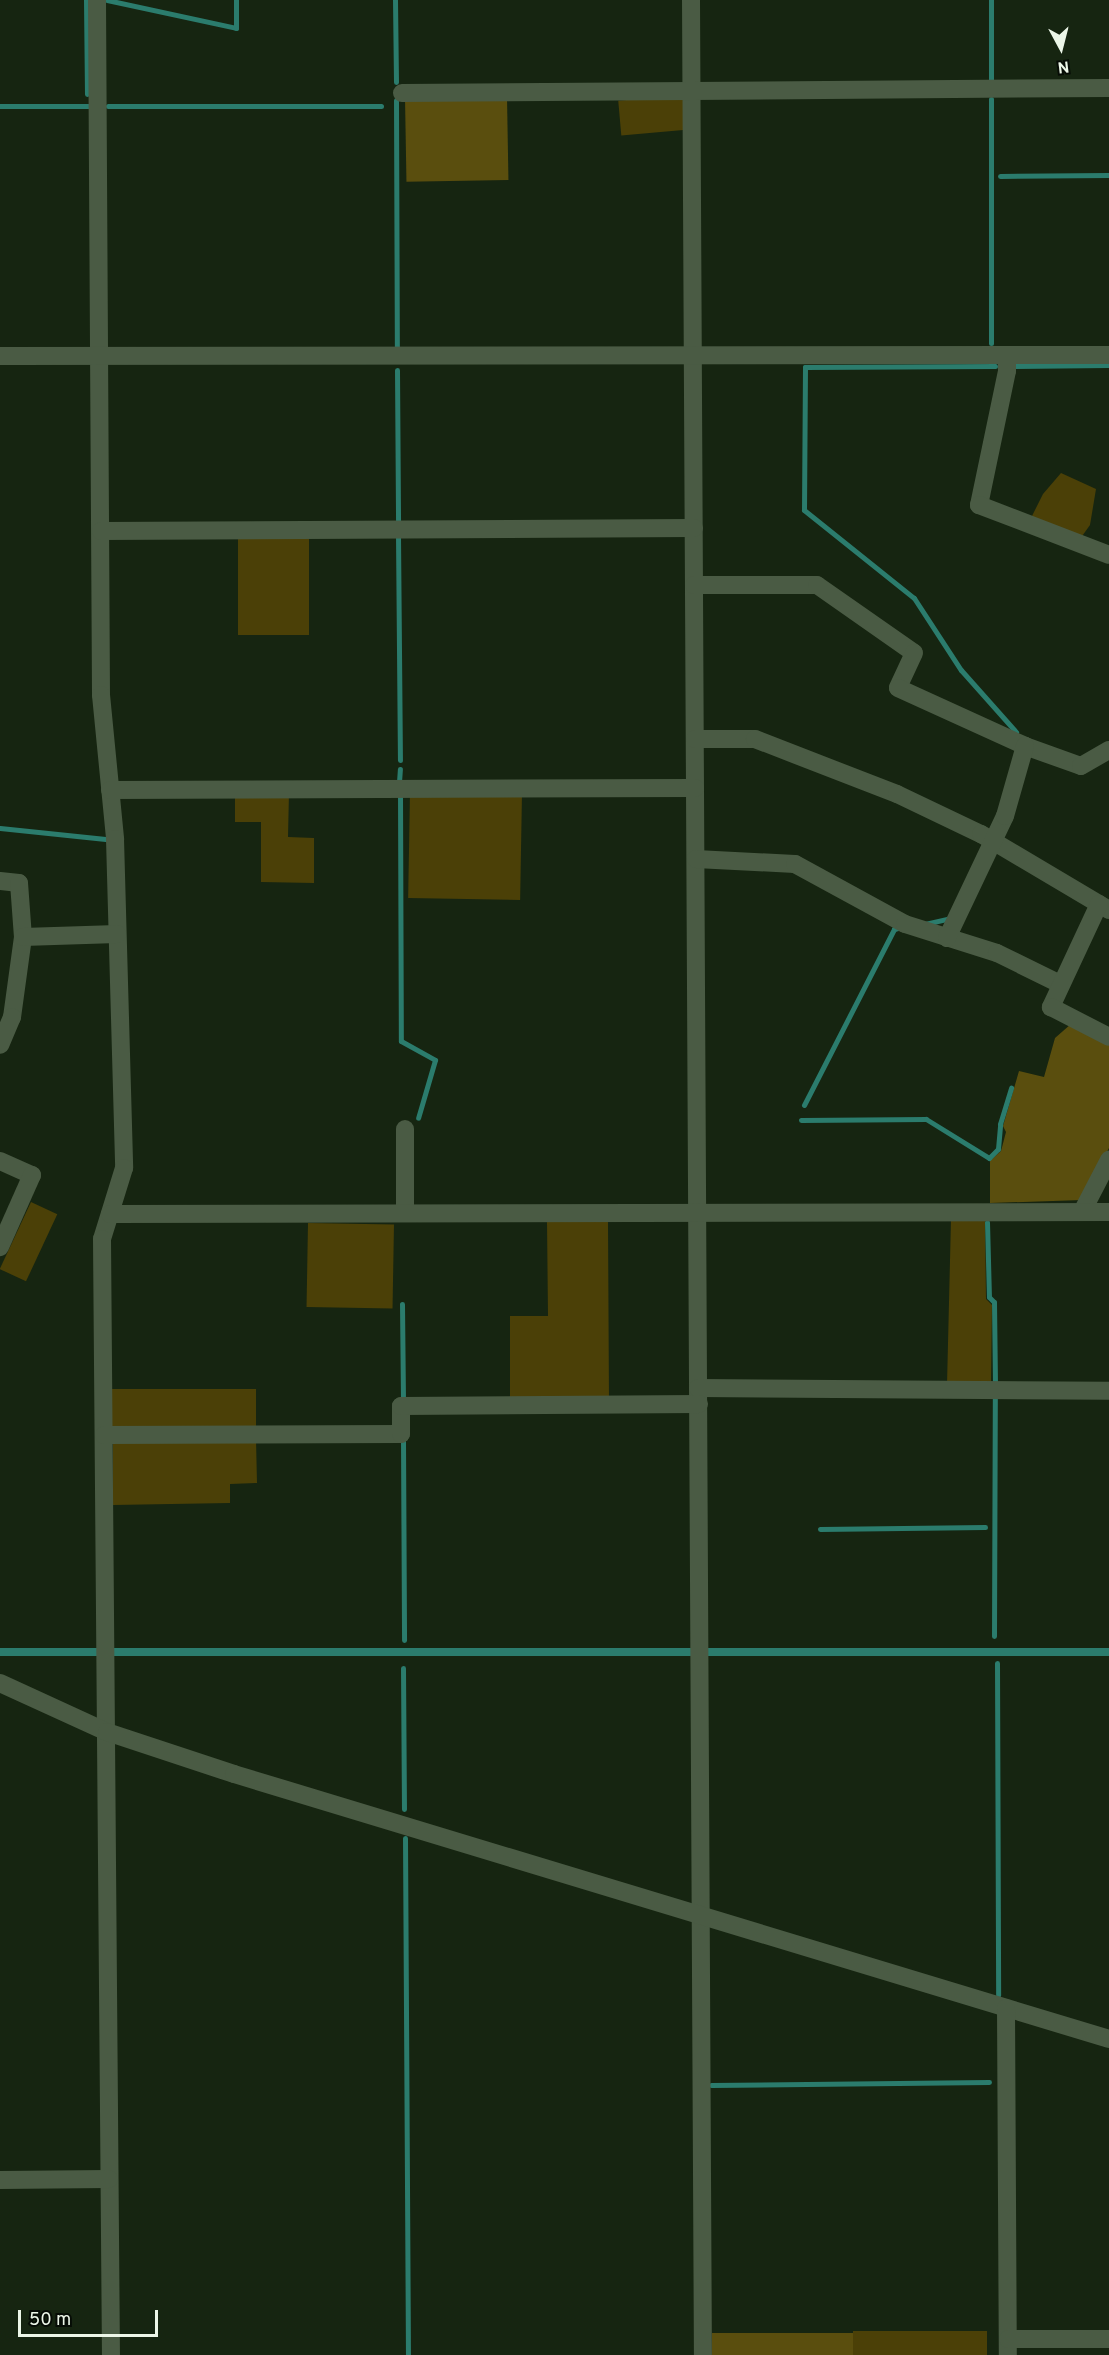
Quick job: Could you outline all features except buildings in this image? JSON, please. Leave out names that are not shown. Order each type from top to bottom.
[{"type":"street","points":[[97,0],[102,694],[110,790],[117,934],[124,1167],[102,1239],[111,2355]]},
{"type":"street","points":[[691,0],[703,2355]]},
{"type":"street","points":[[402,93],[1109,88]]},
{"type":"street","points":[[1007,355],[1007,371],[979,506],[1109,555]]},
{"type":"street","points":[[0,356],[1109,355]]},
{"type":"street","points":[[100,531],[694,528]]},
{"type":"street","points":[[694,585],[817,585],[914,653],[898,687],[1025,746],[1081,766],[1109,750]]},
{"type":"street","points":[[695,739],[755,739],[897,794],[993,842],[1104,907],[1060,984],[1051,1007],[1109,1037]]},
{"type":"street","points":[[948,938],[1005,816],[1025,746]]},
{"type":"street","points":[[110,790],[695,788]]},
{"type":"street","points":[[696,859],[795,864],[905,924],[997,953],[1060,984]]},
{"type":"street","points":[[0,881],[19,883],[23,937],[12,1017],[0,1045]]},
{"type":"street","points":[[23,937],[117,934]]},
{"type":"street","points":[[405,1129],[405,1212]]},
{"type":"street","points":[[1082,1212],[1109,1160]]},
{"type":"street","points":[[0,1161],[32,1175],[0,1248]]},
{"type":"street","points":[[110,1214],[1109,1212]]},
{"type":"street","points":[[104,1435],[401,1434],[401,1406],[699,1396],[1109,1391]]},
{"type":"street","points":[[0,1683],[107,1732],[234,1774],[1109,2039]]},
{"type":"street","points":[[1006,2008],[1008,2347],[1109,2339]]},
{"type":"street","points":[[0,2180],[109,2179]]},
{"type":"shaded area","points":[[683,95],[686,130],[621,136],[618,101]]},
{"type":"shaded area","points":[[507,97],[508,180],[406,182],[405,99]]},
{"type":"shaded area","points":[[1061,473],[1096,489],[1090,525],[1080,539],[1029,522],[1043,494]]},
{"type":"shaded area","points":[[238,533],[309,533],[309,635],[238,635]]},
{"type":"shaded area","points":[[410,792],[522,794],[520,900],[408,898]]},
{"type":"shaded area","points":[[235,793],[289,793],[288,837],[314,838],[314,883],[261,882],[261,822],[235,822]]},
{"type":"shaded area","points":[[1071,1024],[1109,1043],[1109,1148],[1082,1200],[990,1203],[990,1161],[1001,1151],[1006,1132],[1003,1126],[1019,1071],[1044,1077],[1055,1038]]},
{"type":"shaded area","points":[[31,1202],[57,1214],[26,1281],[0,1268]]},
{"type":"shaded area","points":[[951,1219],[985,1219],[986,1299],[992,1305],[991,1384],[947,1385]]},
{"type":"shaded area","points":[[608,1221],[609,1400],[510,1400],[510,1316],[548,1316],[547,1222]]},
{"type":"shaded area","points":[[308,1223],[394,1225],[393,1308],[307,1307]]},
{"type":"shaded area","points":[[112,1389],[256,1389],[256,1431],[112,1431]]},
{"type":"shaded area","points":[[256,1439],[257,1483],[230,1484],[230,1503],[113,1505],[113,1443]]},
{"type":"shaded area","points":[[853,2331],[987,2331],[987,2355],[853,2355]]},
{"type":"shaded area","points":[[712,2333],[853,2333],[853,2355],[712,2355]]},
{"type":"water","points":[[0,1648],[1109,1648],[1109,1656],[0,1656]]},
{"type":"waterway","points":[[86,0],[87,94]]},
{"type":"waterway","points":[[107,0],[236,28],[236,0]]},
{"type":"waterway","points":[[395,0],[396,82]]},
{"type":"waterway","points":[[991,0],[991,83]]},
{"type":"waterway","points":[[991,99],[991,343]]},
{"type":"waterway","points":[[396,100],[397,349]]},
{"type":"waterway","points":[[0,106],[90,106]]},
{"type":"waterway","points":[[108,106],[381,106]]},
{"type":"waterway","points":[[1000,176],[1109,175]]},
{"type":"waterway","points":[[1015,366],[1109,365]]},
{"type":"waterway","points":[[995,366],[805,367],[804,510],[914,598],[961,670],[1016,732]]},
{"type":"waterway","points":[[397,370],[398,522]]},
{"type":"waterway","points":[[398,535],[400,760]]},
{"type":"waterway","points":[[399,782],[400,769]]},
{"type":"waterway","points":[[400,793],[401,1041],[435,1060],[418,1118]]},
{"type":"waterway","points":[[0,828],[105,839]]},
{"type":"waterway","points":[[925,924],[950,918]]},
{"type":"waterway","points":[[804,1105],[894,929],[898,928]]},
{"type":"waterway","points":[[801,1120],[926,1119],[989,1158],[998,1149],[1000,1124],[1011,1088]]},
{"type":"waterway","points":[[987,1222],[989,1297],[994,1302],[995,1386]]},
{"type":"waterway","points":[[402,1304],[403,1399]]},
{"type":"waterway","points":[[994,1636],[995,1397]]},
{"type":"waterway","points":[[403,1439],[404,1640]]},
{"type":"waterway","points":[[820,1529],[985,1527]]},
{"type":"waterway","points":[[997,1663],[998,1995]]},
{"type":"waterway","points":[[403,1668],[404,1809]]},
{"type":"waterway","points":[[405,1838],[408,2355]]},
{"type":"waterway","points":[[711,2085],[989,2082]]}]
